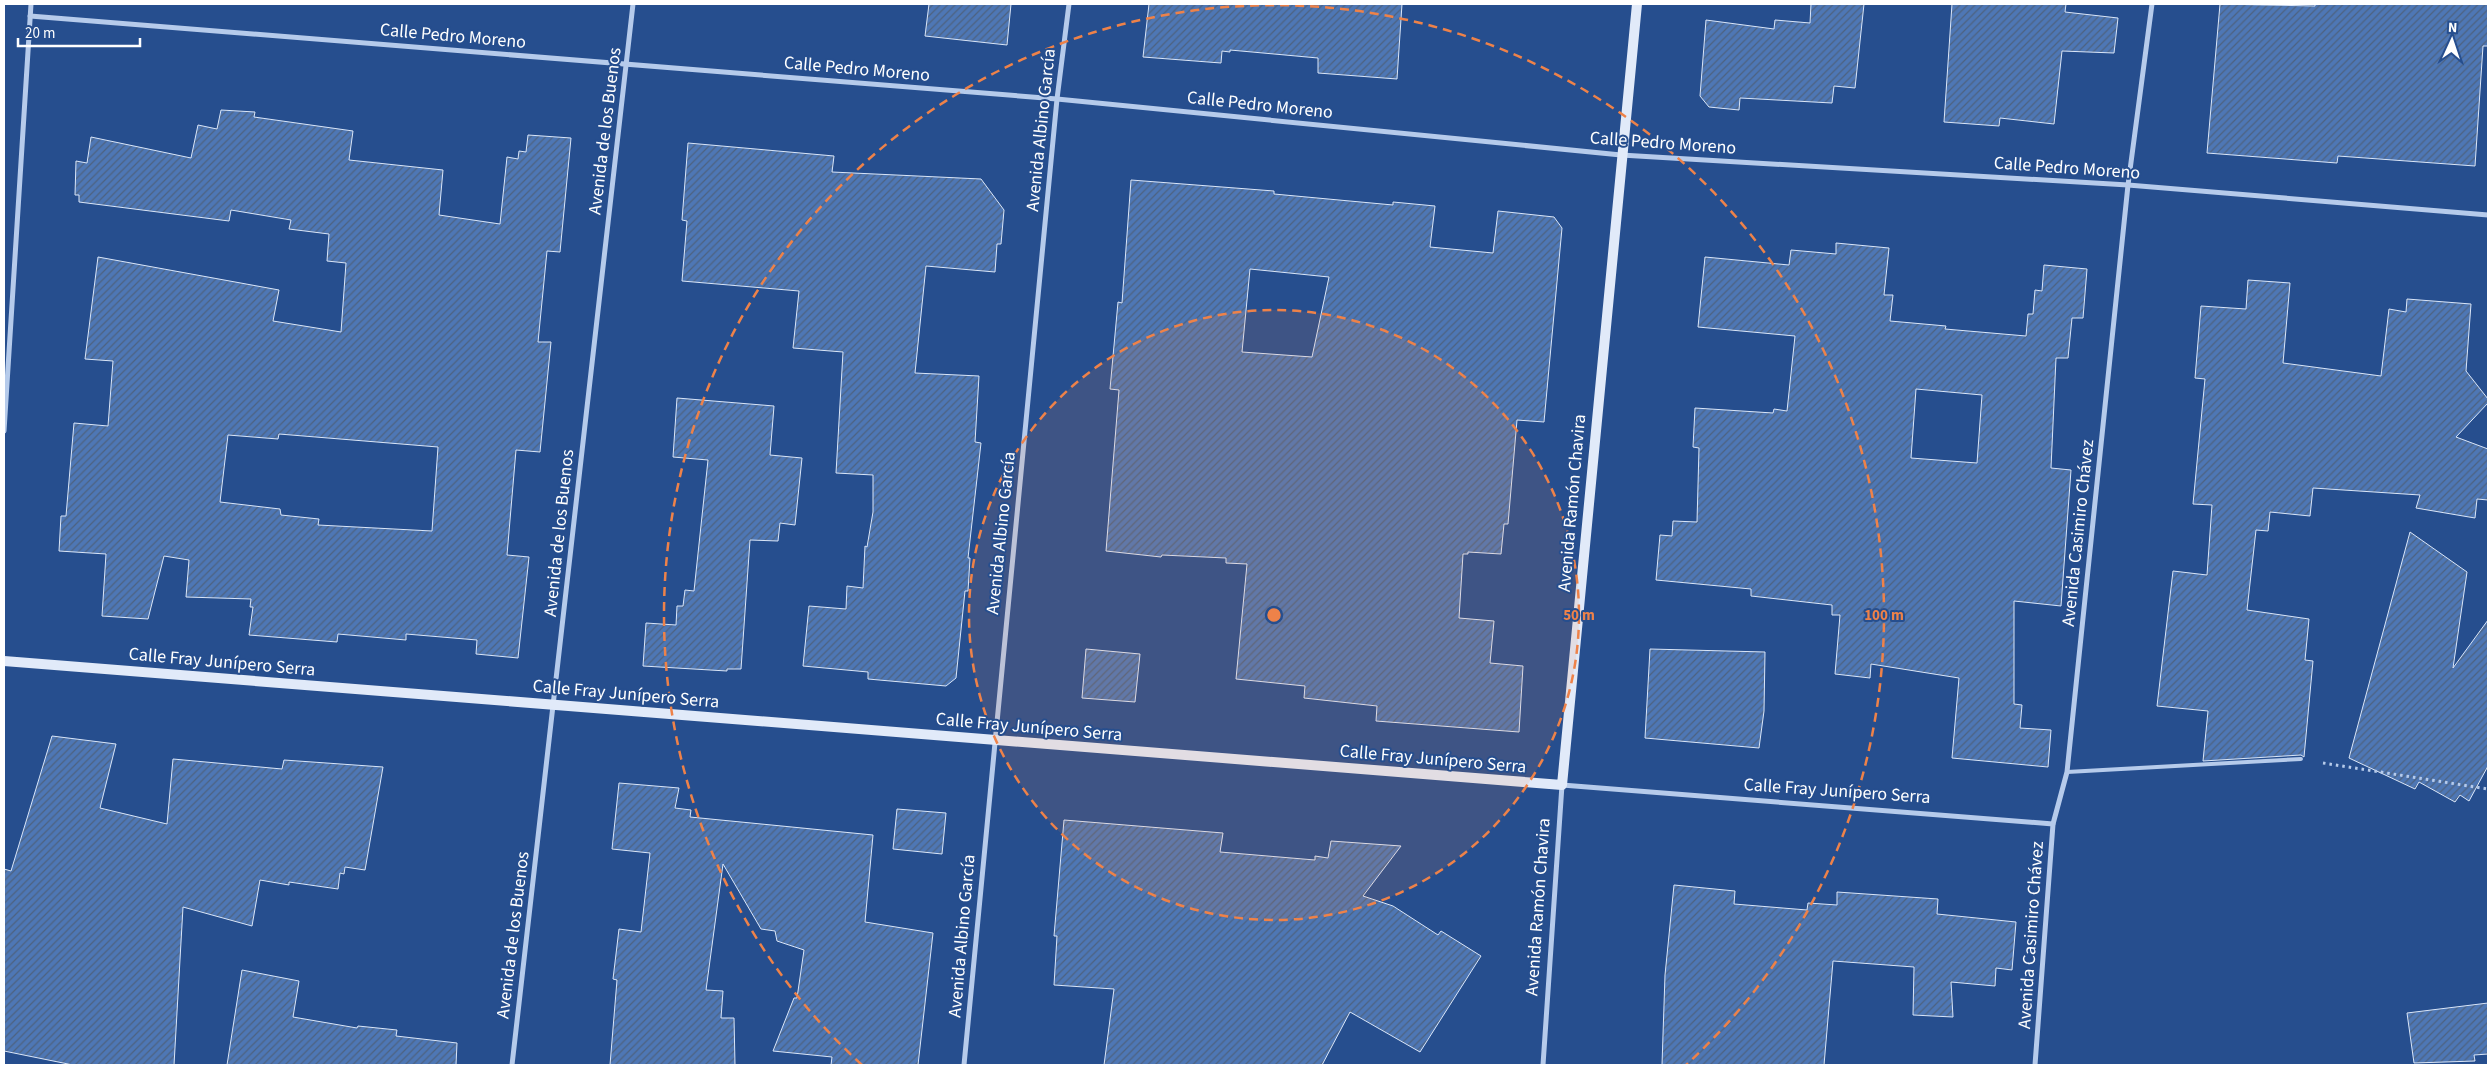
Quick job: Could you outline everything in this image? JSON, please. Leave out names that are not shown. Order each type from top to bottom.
[{"type":"main road","name":"Avenida Ramón Chavira","points":[[1562,786],[1637,4]]},
{"type":"main road","name":"Calle Fray Junípero Serra","points":[[4,661],[1562,786]]},
{"type":"street","points":[[4,431],[31,4]]},
{"type":"street","name":"Avenida de los Buenos","points":[[512,1065],[633,4]]},
{"type":"street","name":"Avenida Albino García","points":[[964,1065],[1057,99],[1069,4]]},
{"type":"street","name":"Avenida Casimiro Chávez","points":[[2035,1065],[2052,824],[2067,772],[2128,185],[2152,4]]},
{"type":"street","name":"Calle Pedro Moreno","points":[[30,16],[1057,99],[1621,156],[2128,185],[2488,215]]},
{"type":"street","name":"Calle Fray Junípero Serra","points":[[1562,786],[2052,824]]},
{"type":"street","name":"Avenida Ramón Chavira","points":[[1543,1065],[1562,786]]},
{"type":"lane","points":[[2067,772],[2301,759]]},
{"type":"path","points":[[2301,759],[2488,788]]},
{"type":"building","points":[[929,4],[1011,4],[1007,45],[925,36]]},
{"type":"building","points":[[1149,4],[1402,4],[1397,79],[1318,73],[1318,58],[1230,50],[1230,52],[1222,51],[1221,63],[1143,57]]},
{"type":"building","points":[[1811,4],[1864,4],[1855,88],[1834,86],[1832,103],[1740,98],[1739,110],[1709,107],[1700,96],[1706,20],[1774,29],[1775,20],[1810,23]]},
{"type":"building","points":[[1952,4],[2066,4],[2065,12],[2118,18],[2114,53],[2062,51],[2054,124],[2000,118],[1999,126],[1944,122]]},
{"type":"building","points":[[2220,4],[2315,6],[2315,4],[2488,4],[2488,46],[2483,46],[2475,166],[2338,156],[2337,163],[2207,153]]},
{"type":"building","points":[[221,110],[255,112],[254,117],[353,131],[349,160],[443,170],[439,215],[500,224],[507,157],[518,159],[519,151],[526,152],[528,135],[571,138],[560,252],[547,251],[538,342],[551,342],[540,452],[516,450],[507,555],[529,557],[518,658],[476,654],[477,640],[406,634],[406,640],[338,634],[337,642],[249,635],[253,607],[250,607],[251,599],[186,597],[189,560],[164,556],[148,619],[102,616],[106,554],[59,551],[61,516],[66,516],[74,423],[108,426],[113,361],[85,359],[98,257],[279,290],[273,321],[341,332],[346,263],[327,261],[329,234],[289,229],[291,220],[231,210],[229,221],[79,202],[79,195],[75,195],[76,161],[87,163],[91,137],[191,158],[198,125],[217,129]],"holes":[[[279,434],[438,447],[432,531],[318,525],[319,519],[281,515],[280,509],[220,502],[228,435],[278,439]]]},
{"type":"building","points":[[688,143],[834,156],[832,172],[981,179],[1004,210],[1001,244],[997,244],[995,272],[926,266],[915,373],[979,376],[975,442],[981,443],[968,558],[970,558],[968,591],[965,591],[956,678],[946,686],[868,679],[868,672],[803,666],[809,606],[846,609],[847,586],[863,588],[865,546],[867,547],[873,512],[873,475],[836,473],[843,352],[793,348],[799,291],[682,281],[687,221],[682,220]]},
{"type":"building","points":[[1131,180],[1274,191],[1274,194],[1393,205],[1393,202],[1435,206],[1430,247],[1493,253],[1498,211],[1554,217],[1562,228],[1544,422],[1517,420],[1508,524],[1504,524],[1501,554],[1468,552],[1468,554],[1463,554],[1459,618],[1494,621],[1490,663],[1523,666],[1519,732],[1376,721],[1377,706],[1304,698],[1305,686],[1236,679],[1247,564],[1226,563],[1226,558],[1162,555],[1161,557],[1106,551],[1119,390],[1110,389],[1118,302],[1122,303]],"holes":[[[1250,269],[1329,277],[1312,357],[1242,352]]]},
{"type":"building","points":[[1836,243],[1889,248],[1884,295],[1893,295],[1890,321],[1946,326],[1945,329],[2026,336],[2028,314],[2033,314],[2035,290],[2042,291],[2044,265],[2087,269],[2083,318],[2072,318],[2068,358],[2056,358],[2051,468],[2071,470],[2061,606],[2014,601],[2014,704],[2022,705],[2020,728],[2051,730],[2048,767],[1952,758],[1959,678],[1871,664],[1870,678],[1835,674],[1840,615],[1832,615],[1832,605],[1751,596],[1751,589],[1656,580],[1660,535],[1672,536],[1673,521],[1697,522],[1699,448],[1693,447],[1695,408],[1773,413],[1774,409],[1787,411],[1795,336],[1698,327],[1705,257],[1789,265],[1791,250],[1836,254]],"holes":[[[1916,389],[1982,395],[1977,463],[1911,458]]]},
{"type":"building","points":[[2248,280],[2290,283],[2283,363],[2381,376],[2389,309],[2406,312],[2407,299],[2471,304],[2466,371],[2488,399],[2488,403],[2456,437],[2488,449],[2488,500],[2477,499],[2475,518],[2416,508],[2420,495],[2313,488],[2310,516],[2270,512],[2268,531],[2256,530],[2247,610],[2309,619],[2305,660],[2313,661],[2304,757],[2301,755],[2203,761],[2208,711],[2157,706],[2173,571],[2207,575],[2212,505],[2193,504],[2205,379],[2195,378],[2201,306],[2246,309]]},
{"type":"building","points":[[677,398],[774,406],[770,455],[802,458],[795,525],[780,523],[778,541],[750,540],[741,669],[727,669],[727,671],[643,666],[646,623],[676,625],[677,606],[683,606],[685,590],[694,591],[708,460],[673,457]]},
{"type":"building","points":[[2410,532],[2467,572],[2453,668],[2488,620],[2488,766],[2469,801],[2460,795],[2455,802],[2419,782],[2415,789],[2349,758]]},
{"type":"building","points":[[1086,649],[1140,654],[1135,702],[1082,698]]},
{"type":"building","points":[[1650,649],[1765,652],[1764,711],[1759,748],[1645,738]]},
{"type":"building","points":[[52,736],[116,744],[100,808],[167,824],[173,759],[282,769],[284,760],[383,767],[365,870],[345,867],[344,874],[340,873],[338,889],[289,882],[289,885],[260,880],[252,926],[183,907],[174,1065],[73,1065],[4,1051],[4,869],[11,871]]},
{"type":"building","points":[[619,783],[679,788],[675,808],[691,810],[690,817],[873,835],[865,922],[933,933],[918,1065],[831,1065],[832,1057],[773,1051],[794,998],[797,998],[804,950],[777,941],[775,931],[761,929],[723,864],[706,990],[723,991],[721,1018],[734,1018],[735,1065],[610,1065],[617,980],[613,979],[619,929],[641,932],[650,853],[612,849]]},
{"type":"building","points":[[897,809],[946,813],[942,854],[893,849]]},
{"type":"building","points":[[1064,820],[1223,833],[1220,852],[1315,860],[1315,856],[1328,858],[1331,841],[1401,846],[1363,896],[1393,906],[1438,935],[1441,931],[1481,956],[1420,1052],[1350,1012],[1322,1065],[1104,1065],[1114,989],[1054,985],[1057,936],[1054,936]]},
{"type":"building","points":[[1674,885],[1735,891],[1734,904],[1807,910],[1808,903],[1837,905],[1837,892],[1938,899],[1937,914],[2016,922],[2012,970],[1996,968],[1995,986],[1951,982],[1953,1017],[1913,1015],[1914,967],[1833,961],[1824,1065],[1662,1065],[1665,975]]},
{"type":"building","points":[[242,970],[299,981],[293,1017],[357,1028],[358,1026],[397,1030],[396,1036],[457,1043],[456,1065],[227,1065]]},
{"type":"building","points":[[2488,1003],[2488,1054],[2474,1055],[2475,1061],[2414,1063],[2407,1013]]}]
